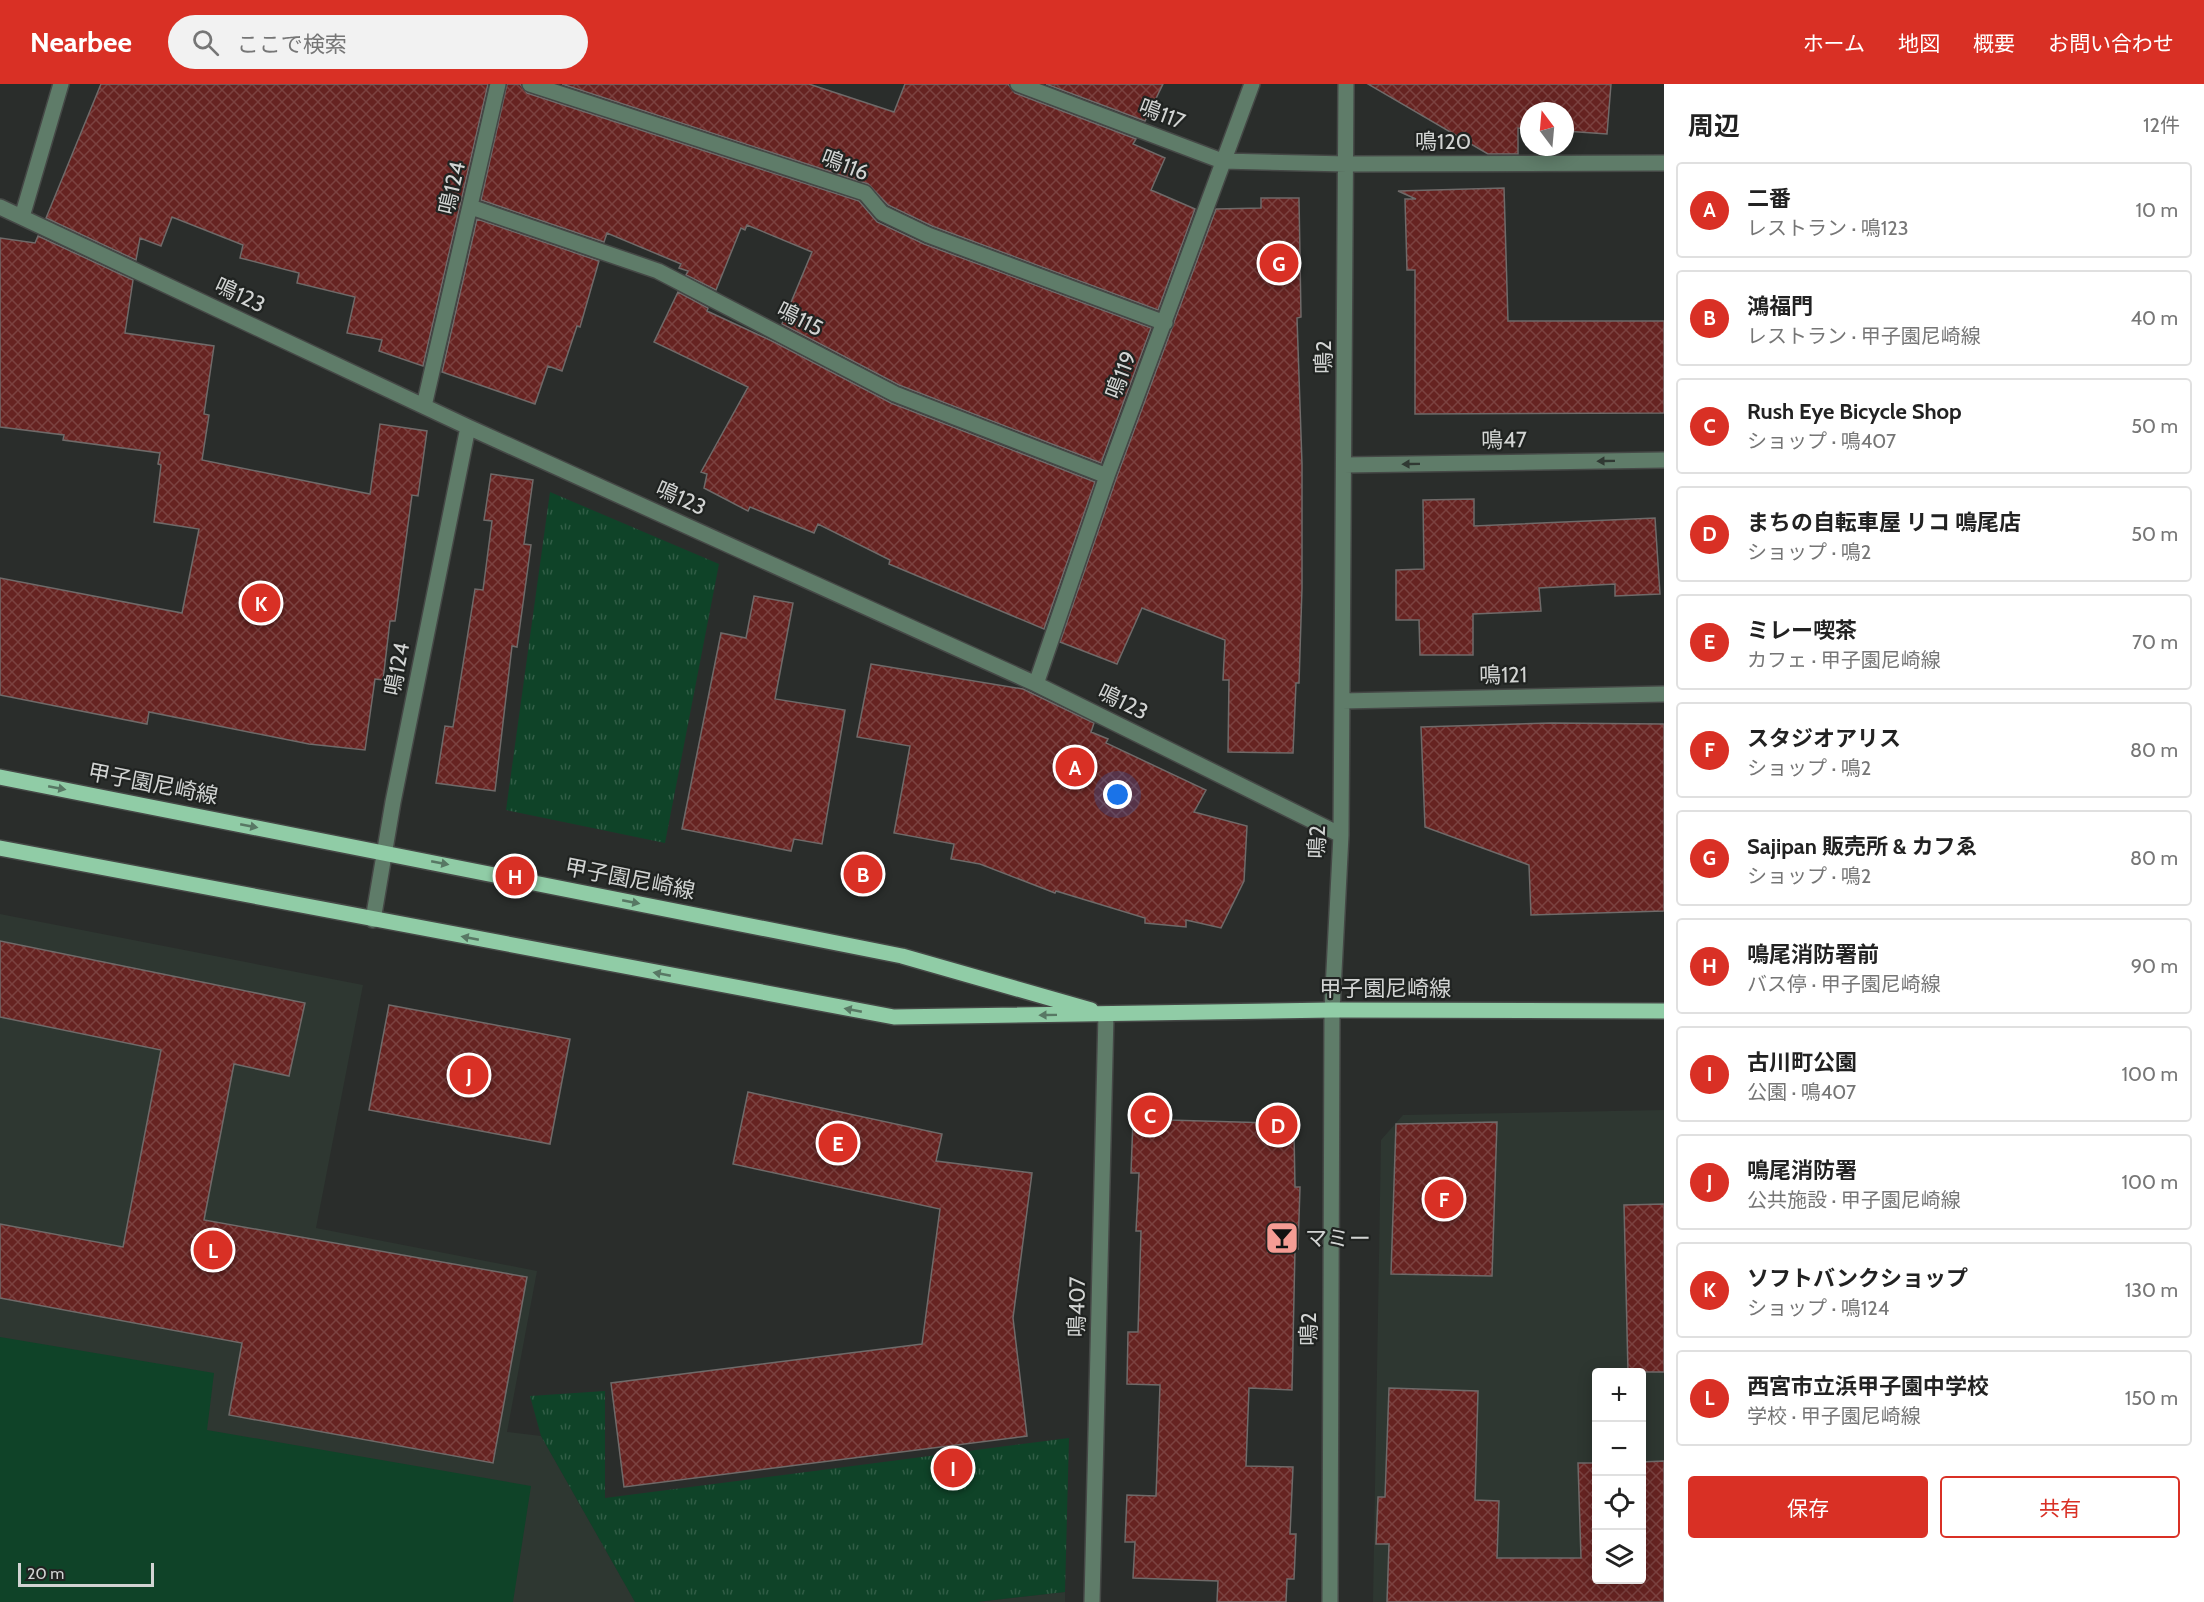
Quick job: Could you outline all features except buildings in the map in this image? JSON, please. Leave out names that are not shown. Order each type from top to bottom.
[{"type":"main road","name":"甲子園尼崎線","points":[[0,777],[902,956],[1106,1014]]},
{"type":"main road","name":"甲子園尼崎線","points":[[0,848],[894,1017],[1332,1010],[1664,1011]]},
{"type":"street","points":[[22,217],[62,84]]},
{"type":"street","name":"鳴124","points":[[424,406],[498,84]]},
{"type":"street","name":"鳴116","points":[[530,84],[865,193],[882,213],[928,235],[1166,323]]},
{"type":"street","name":"鳴117","points":[[1018,84],[1222,161]]},
{"type":"street","name":"鳴119","points":[[1036,684],[1107,476],[1166,323],[1222,161],[1252,84]]},
{"type":"street","name":"鳴2","points":[[1330,1602],[1332,1010],[1341,835],[1346,84]]},
{"type":"street","name":"鳴120","points":[[1222,161],[1347,164],[1664,163]]},
{"type":"street","name":"鳴123","points":[[0,207],[468,427],[1036,684],[1341,835]]},
{"type":"street","name":"鳴115","points":[[471,207],[658,271],[895,394],[1107,476]]},
{"type":"street","name":"鳴124","points":[[373,920],[384,852],[468,427]]},
{"type":"street","name":"鳴47","points":[[1344,465],[1664,460]]},
{"type":"street","name":"鳴121","points":[[1342,701],[1664,694]]},
{"type":"street","name":"鳴407","points":[[1092,1602],[1106,1014]]},
{"type":"shaded area","points":[[0,914],[363,985],[316,1228],[537,1271],[507,1432],[541,1436],[635,1602],[0,1602]]},
{"type":"shaded area","points":[[1664,1110],[1664,1602],[1373,1602],[1381,1140],[1403,1115]]},
{"type":"shaded area","points":[[1065,1592],[1065,1602],[977,1602]]},
{"type":"green space","points":[[550,492],[719,564],[665,843],[506,810]]},
{"type":"green space","points":[[0,1337],[214,1373],[207,1430],[531,1486],[513,1602],[0,1602]]},
{"type":"green space","points":[[605,1391],[605,1498],[1069,1438],[1065,1592],[977,1602],[635,1602],[541,1436],[530,1396]]},
{"type":"place","name":"Sajipan 販売所 & カフゑ","points":[[1279,263]]},
{"type":"place","name":"ソフトバンクショップ","points":[[261,603]]},
{"type":"place","name":"二番","points":[[1075,767]]},
{"type":"place","name":"鴻福門","points":[[863,874]]},
{"type":"place","name":"鳴尾消防署前","points":[[515,876]]},
{"type":"place","name":"鳴尾消防署","points":[[469,1075]]},
{"type":"place","name":"Rush Eye Bicycle Shop","points":[[1150,1115]]},
{"type":"place","name":"まちの自転車屋 リコ 鳴尾店","points":[[1278,1125]]},
{"type":"place","name":"ミレー喫茶","points":[[838,1143]]},
{"type":"place","name":"スタジオアリス","points":[[1444,1199]]},
{"type":"place","name":"マミー","points":[[1282,1238]]},
{"type":"place","name":"西宮市立浜甲子園中学校","points":[[213,1250]]},
{"type":"place","name":"古川町公園","points":[[953,1468]]}]
